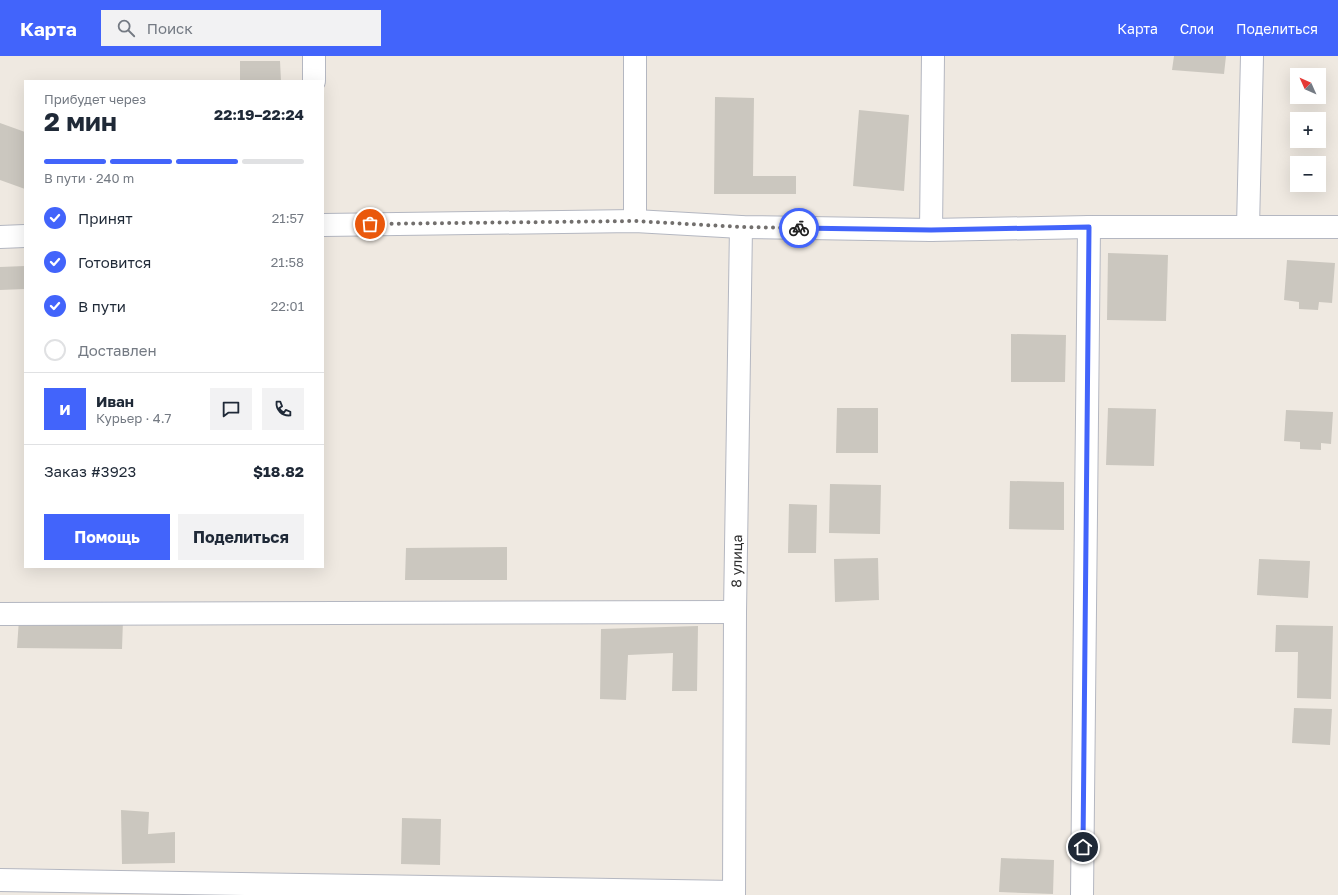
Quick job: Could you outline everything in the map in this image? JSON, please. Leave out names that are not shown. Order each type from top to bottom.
[{"type":"street","points":[[314,56],[314,80]]},
{"type":"street","points":[[635,56],[635,221]]},
{"type":"street","points":[[931,230],[933,56]]},
{"type":"street","points":[[1248,227],[1252,56]]},
{"type":"street","points":[[324,225],[635,221],[741,227],[931,230],[1089,227],[1338,227]]},
{"type":"street","name":"8 улица","points":[[734,894],[735,612],[741,227]]},
{"type":"street","points":[[1082,895],[1089,227]]},
{"type":"street","points":[[0,237],[24,236]]},
{"type":"street","points":[[0,614],[735,612]]},
{"type":"street","points":[[0,880],[734,894]]},
{"type":"building","points":[[1174,56],[1226,56],[1224,74],[1172,70]]},
{"type":"building","points":[[240,61],[280,61],[281,80],[240,80]]},
{"type":"building","points":[[715,97],[754,98],[753,176],[796,176],[796,194],[714,194]]},
{"type":"building","points":[[859,110],[909,115],[904,191],[853,186]]},
{"type":"building","points":[[0,123],[24,132],[24,189],[0,180]]},
{"type":"building","points":[[1108,253],[1168,255],[1166,321],[1107,320]]},
{"type":"building","points":[[1287,260],[1335,263],[1332,303],[1319,302],[1318,310],[1299,309],[1299,302],[1284,300]]},
{"type":"building","points":[[24,266],[24,289],[0,290],[0,267]]},
{"type":"building","points":[[1011,334],[1066,335],[1065,382],[1011,382]]},
{"type":"building","points":[[837,408],[878,408],[878,453],[836,453]]},
{"type":"building","points":[[1108,408],[1156,409],[1154,466],[1106,465]]},
{"type":"building","points":[[1286,410],[1333,412],[1331,444],[1321,443],[1321,450],[1300,449],[1300,442],[1284,441]]},
{"type":"building","points":[[1010,481],[1064,482],[1064,530],[1009,529]]},
{"type":"building","points":[[830,484],[881,485],[880,534],[829,533]]},
{"type":"building","points":[[789,504],[817,505],[816,553],[788,553]]},
{"type":"building","points":[[507,547],[507,580],[405,580],[406,548]]},
{"type":"building","points":[[878,558],[879,600],[835,602],[834,559]]},
{"type":"building","points":[[1259,559],[1310,561],[1308,598],[1257,595]]},
{"type":"building","points":[[19,619],[123,620],[122,649],[17,648]]},
{"type":"building","points":[[1276,625],[1333,626],[1331,699],[1297,698],[1298,652],[1275,652]]},
{"type":"building","points":[[698,626],[697,691],[672,691],[673,653],[628,655],[626,700],[600,699],[601,629]]},
{"type":"building","points":[[1294,708],[1332,709],[1330,745],[1292,743]]},
{"type":"building","points":[[121,810],[149,812],[148,834],[175,832],[175,863],[122,864]]},
{"type":"building","points":[[402,818],[441,819],[440,865],[401,864]]},
{"type":"building","points":[[1001,858],[1054,860],[1053,894],[999,892]]},
{"type":"way so far","points":[[370,224],[635,221],[741,227],[799,228]]},
{"type":"route","points":[[799,228],[931,230],[1089,227],[1083,847]]}]
